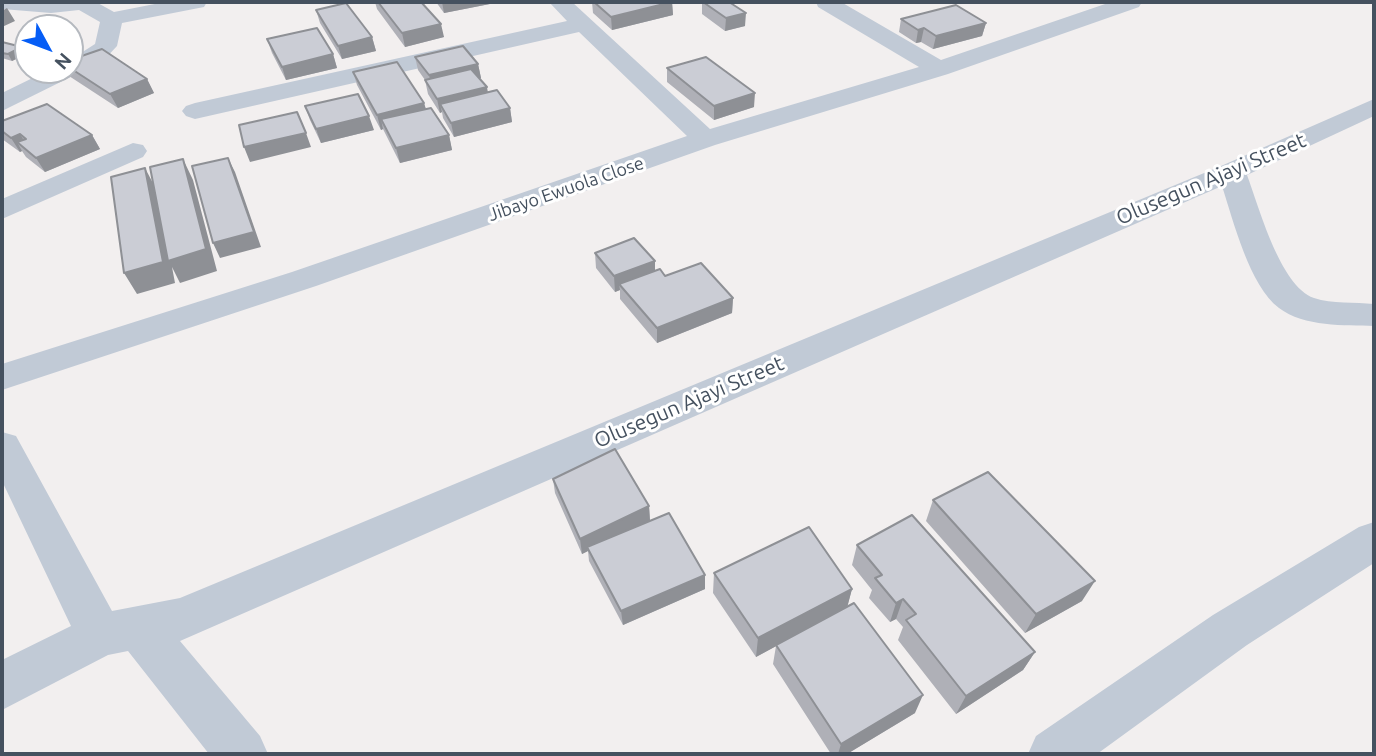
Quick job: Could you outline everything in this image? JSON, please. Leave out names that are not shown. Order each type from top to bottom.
[{"type":"street","points":[[2,3],[51,7],[83,2],[111,19],[197,2]]},
{"type":"street","points":[[560,2],[705,139]]},
{"type":"street","points":[[826,2],[939,69]]},
{"type":"street","name":"Jibayo Ewuola Close","points":[[2,377],[304,279],[705,139],[939,69],[1119,3]]},
{"type":"street","points":[[84,61],[108,47],[112,35],[111,19]]},
{"type":"street","points":[[195,111],[583,24]]},
{"type":"street","points":[[2,103],[39,84]]},
{"type":"street","name":"Olusegun Ajayi Street","points":[[2,686],[119,631],[183,618],[1231,172],[1374,107]]},
{"type":"street","points":[[2,210],[133,150]]},
{"type":"street","points":[[1231,172],[1265,259],[1285,296],[1319,310],[1374,315]]},
{"type":"street","points":[[2,447],[119,631],[242,754]]},
{"type":"street","points":[[1054,754],[1230,630],[1374,540]]},
{"type":"building","points":[[378,2],[421,2],[441,24],[402,33]]},
{"type":"building","points":[[594,2],[672,2],[611,17]]},
{"type":"building","points":[[703,2],[729,2],[746,13],[726,18]]},
{"type":"building","points":[[346,3],[372,37],[338,46],[316,10]]},
{"type":"building","points":[[956,5],[986,23],[936,36],[924,28],[918,30],[901,19]]},
{"type":"building","points":[[317,28],[333,54],[282,67],[267,39]]},
{"type":"building","points":[[2,42],[14,45],[14,51],[2,53]]},
{"type":"building","points":[[463,46],[478,64],[429,75],[415,57]]},
{"type":"building","points":[[102,49],[147,79],[110,94],[84,77],[84,55]]},
{"type":"building","points":[[706,57],[755,93],[714,106],[667,68]]},
{"type":"building","points":[[397,62],[424,103],[377,115],[353,72]]},
{"type":"building","points":[[471,69],[487,87],[437,99],[425,80]]},
{"type":"building","points":[[497,90],[510,108],[451,123],[440,104]]},
{"type":"building","points":[[358,94],[369,116],[316,129],[305,106]]},
{"type":"building","points":[[47,104],[92,135],[36,158],[17,142],[26,139],[20,134],[11,138],[2,131],[2,121]]},
{"type":"building","points":[[431,108],[449,135],[396,148],[381,119]]},
{"type":"building","points":[[297,112],[306,133],[244,147],[239,125]]},
{"type":"building","points":[[228,158],[254,232],[213,243],[192,166]]},
{"type":"building","points":[[183,159],[206,249],[168,261],[150,167]]},
{"type":"building","points":[[145,168],[163,262],[124,273],[111,177]]},
{"type":"building","points":[[634,238],[655,261],[614,276],[595,253]]},
{"type":"building","points":[[701,263],[733,298],[657,328],[619,284],[660,269],[665,276]]},
{"type":"building","points":[[615,449],[649,506],[580,539],[553,479]]},
{"type":"building","points":[[988,472],[1095,581],[1036,614],[933,500]]},
{"type":"building","points":[[669,513],[705,575],[621,611],[587,547]]},
{"type":"building","points":[[912,515],[1035,652],[966,696],[906,620],[916,614],[903,599],[896,603],[875,578],[882,575],[857,545]]},
{"type":"building","points":[[809,527],[852,589],[758,638],[714,573]]},
{"type":"building","points":[[854,603],[923,695],[841,744],[776,645]]}]
